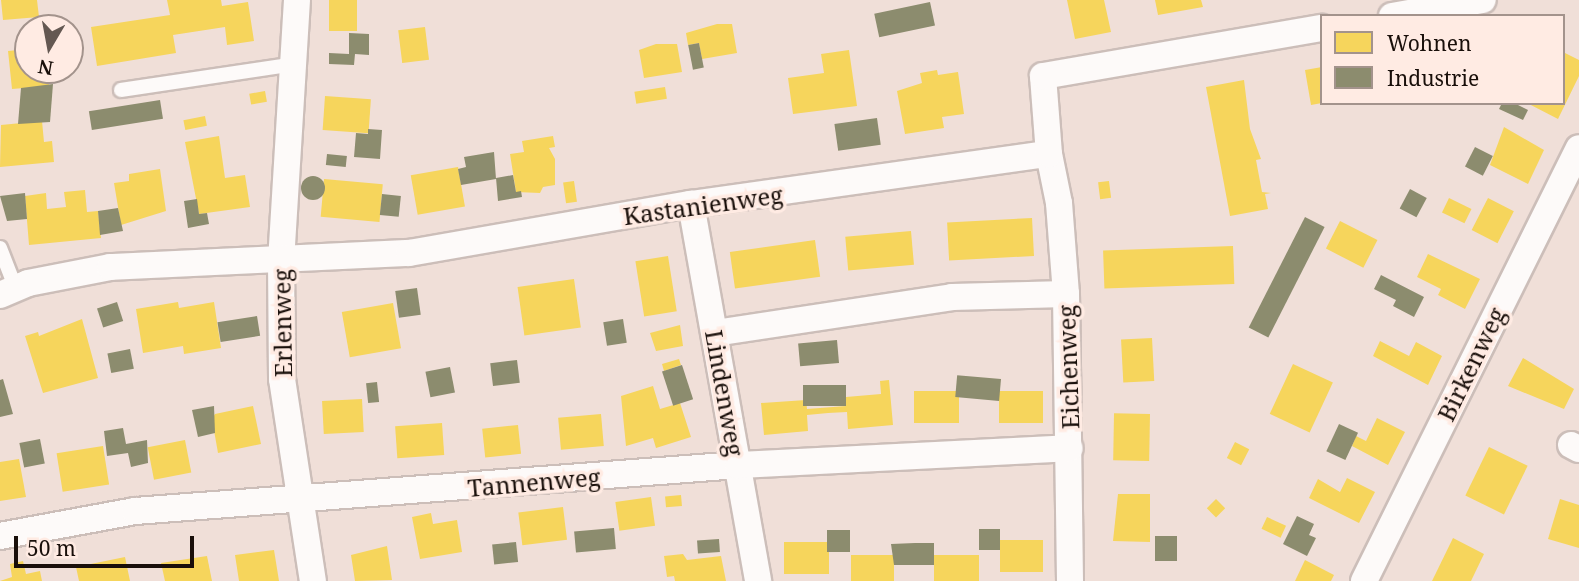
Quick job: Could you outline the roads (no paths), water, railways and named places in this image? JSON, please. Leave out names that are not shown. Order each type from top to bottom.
[{"type":"street","name":"Erlenweg","points":[[297,0],[281,262],[282,379],[313,581]]},
{"type":"street","points":[[1403,14],[1483,0]]},
{"type":"street","points":[[1049,154],[1043,76],[1320,28]]},
{"type":"street","name":"Birkenweg","points":[[1364,581],[1579,148]]},
{"type":"street","name":"Kastanienweg","points":[[8,292],[110,267],[202,260],[281,262],[409,253],[691,204],[1049,154]]},
{"type":"street","name":"Eichenweg","points":[[1049,154],[1059,203],[1066,294],[1070,581]]},
{"type":"street","name":"Lindenweg","points":[[691,204],[758,581]]},
{"type":"street","points":[[715,333],[953,298],[1066,294]]},
{"type":"street","name":"Tannenweg","points":[[0,536],[135,511],[299,501],[738,464],[1070,448]]},
{"type":"lane","points":[[121,90],[294,64]]},
{"type":"lane","points":[[0,248],[8,292]]}]
